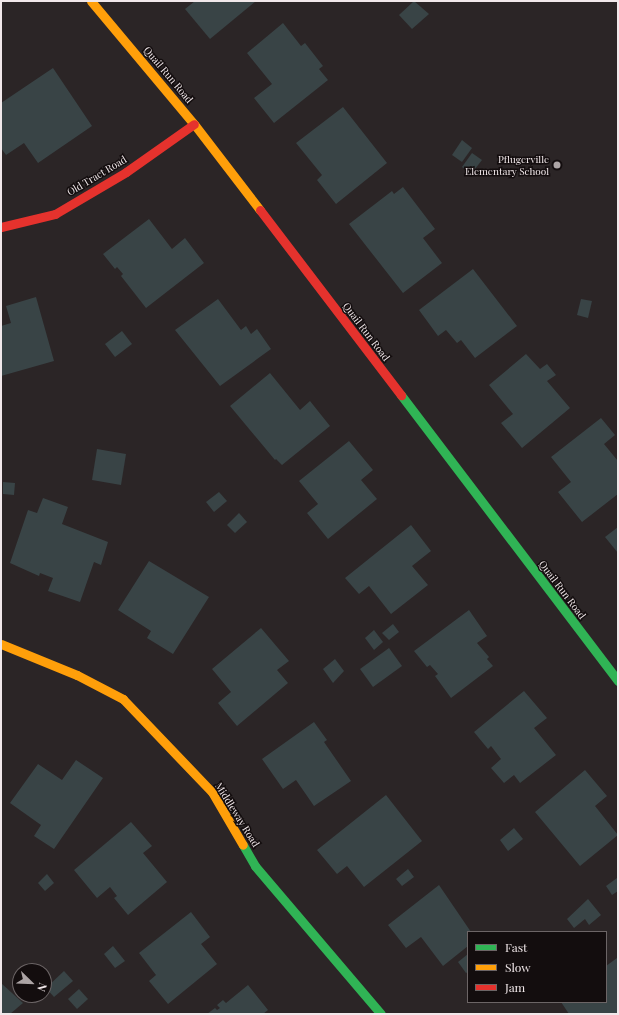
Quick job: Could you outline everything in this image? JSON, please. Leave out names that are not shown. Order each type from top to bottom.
[{"type":"street","name":"Quail Run Road","points":[[91,1],[194,124],[618,681]]},
{"type":"street","name":"Old Tract Road","points":[[1,227],[55,214],[126,172],[194,124]]},
{"type":"street","name":"Middleway Road","points":[[1,644],[77,675],[123,699],[212,792],[255,866],[381,1014]]},
{"type":"building","points":[[195,1],[256,1],[210,39],[185,9]]},
{"type":"building","points":[[414,1],[429,14],[412,29],[399,15]]},
{"type":"building","points":[[283,23],[301,46],[305,43],[323,66],[319,69],[328,80],[274,123],[254,98],[272,84],[247,53]]},
{"type":"building","points":[[53,68],[92,126],[38,163],[24,143],[6,155],[1,148],[1,103]]},
{"type":"building","points":[[343,107],[387,163],[336,204],[317,180],[322,175],[296,143]]},
{"type":"building","points":[[462,140],[472,148],[462,162],[452,155]]},
{"type":"building","points":[[472,153],[482,160],[471,174],[462,167]]},
{"type":"building","points":[[403,187],[435,229],[423,238],[442,263],[403,293],[349,224],[392,191],[394,194]]},
{"type":"building","points":[[149,219],[172,249],[185,238],[204,263],[146,308],[121,276],[123,274],[117,267],[115,269],[103,254]]},
{"type":"building","points":[[473,269],[517,326],[475,358],[461,340],[457,343],[446,330],[438,336],[419,310]]},
{"type":"building","points":[[36,297],[54,361],[1,376],[1,326],[11,323],[6,306]]},
{"type":"building","points":[[218,299],[241,330],[246,326],[251,334],[257,329],[271,349],[220,386],[175,330]]},
{"type":"building","points":[[581,299],[592,301],[588,318],[577,315]]},
{"type":"building","points":[[122,331],[132,344],[115,357],[105,344]]},
{"type":"building","points":[[526,354],[540,369],[547,364],[556,375],[547,381],[570,408],[522,448],[501,423],[513,414],[489,385]]},
{"type":"building","points":[[270,373],[300,410],[310,401],[330,426],[282,465],[276,459],[275,460],[230,406]]},
{"type":"building","points":[[601,418],[615,435],[604,444],[618,461],[618,494],[582,522],[558,492],[571,482],[551,457]]},
{"type":"building","points":[[349,441],[373,470],[361,480],[377,499],[328,539],[307,513],[318,504],[299,481]]},
{"type":"building","points":[[97,449],[126,454],[121,485],[92,480]]},
{"type":"building","points":[[3,482],[15,483],[14,495],[3,494]]},
{"type":"building","points":[[219,492],[227,501],[214,512],[206,502]]},
{"type":"building","points":[[43,498],[68,507],[62,524],[108,542],[101,565],[94,562],[80,602],[48,591],[53,578],[40,573],[39,576],[10,563],[28,510],[37,513]]},
{"type":"building","points":[[239,513],[247,522],[235,533],[227,525]]},
{"type":"building","points":[[411,525],[431,551],[412,566],[428,585],[391,614],[369,586],[359,594],[345,578]]},
{"type":"building","points":[[618,527],[618,553],[605,537]]},
{"type":"building","points":[[149,561],[209,597],[173,654],[147,638],[151,631],[118,610]]},
{"type":"building","points":[[469,610],[487,636],[477,643],[489,657],[487,659],[493,666],[451,698],[435,676],[438,674],[430,665],[427,667],[414,651]]},
{"type":"building","points":[[393,624],[399,632],[389,640],[382,633]]},
{"type":"building","points":[[261,628],[289,661],[277,670],[288,683],[237,726],[218,703],[231,692],[212,669]]},
{"type":"building","points":[[374,630],[383,642],[374,650],[365,638]]},
{"type":"building","points":[[389,648],[402,666],[373,687],[360,669]]},
{"type":"building","points":[[335,659],[344,671],[333,683],[323,669]]},
{"type":"building","points":[[524,691],[547,718],[534,728],[556,755],[520,783],[514,775],[504,783],[491,768],[501,759],[491,746],[488,749],[474,732]]},
{"type":"building","points":[[314,722],[327,740],[324,742],[351,781],[314,806],[296,780],[283,789],[262,759]]},
{"type":"building","points":[[76,760],[103,778],[54,849],[34,836],[41,825],[10,803],[38,764],[62,780]]},
{"type":"building","points":[[585,770],[607,796],[595,806],[618,835],[580,866],[535,812]]},
{"type":"building","points":[[386,795],[422,841],[364,887],[347,866],[337,874],[317,850]]},
{"type":"building","points":[[131,822],[152,846],[143,853],[167,882],[128,915],[114,898],[117,896],[110,887],[97,898],[74,870]]},
{"type":"building","points":[[514,828],[523,839],[508,851],[500,840]]},
{"type":"building","points":[[408,869],[414,877],[402,886],[396,879]]},
{"type":"building","points":[[47,874],[54,883],[45,891],[38,883]]},
{"type":"building","points":[[617,878],[618,891],[612,895],[606,886]]},
{"type":"building","points":[[439,885],[470,931],[467,931],[467,947],[443,966],[421,937],[406,948],[388,925]]},
{"type":"building","points":[[588,899],[601,915],[589,925],[585,919],[574,928],[567,919]]},
{"type":"building","points":[[191,912],[210,937],[201,944],[217,964],[168,1004],[149,981],[156,975],[139,953]]},
{"type":"building","points":[[113,946],[125,961],[115,968],[104,954]]},
{"type":"building","points":[[467,955],[467,972],[466,973],[458,962]]},
{"type":"building","points":[[617,958],[618,1014],[569,1014],[562,1003],[607,1003],[607,965]]},
{"type":"building","points":[[64,971],[73,981],[54,997],[52,995],[52,982]]},
{"type":"building","points":[[1,983],[12,993],[12,1003],[23,1003],[10,1014],[1,1014]]},
{"type":"building","points":[[248,985],[268,1010],[263,1014],[207,1014],[215,1008],[217,1010],[220,1008],[217,1005],[223,1000],[226,1003]]},
{"type":"building","points":[[79,989],[88,999],[77,1009],[68,999]]},
{"type":"traffic: fast","points":[[401,395],[618,681]]},
{"type":"traffic: fast","points":[[243,845],[255,866],[381,1014]]},
{"type":"traffic: slow","points":[[91,1],[194,124],[260,210]]},
{"type":"traffic: slow","points":[[1,644],[77,675],[123,699],[212,792],[243,845]]},
{"type":"traffic: jam","points":[[1,227],[55,214],[126,172],[194,124]]},
{"type":"traffic: jam","points":[[260,210],[401,395]]},
{"type":"place","name":"Pflugerville Elementary School","points":[[557,165]]}]
